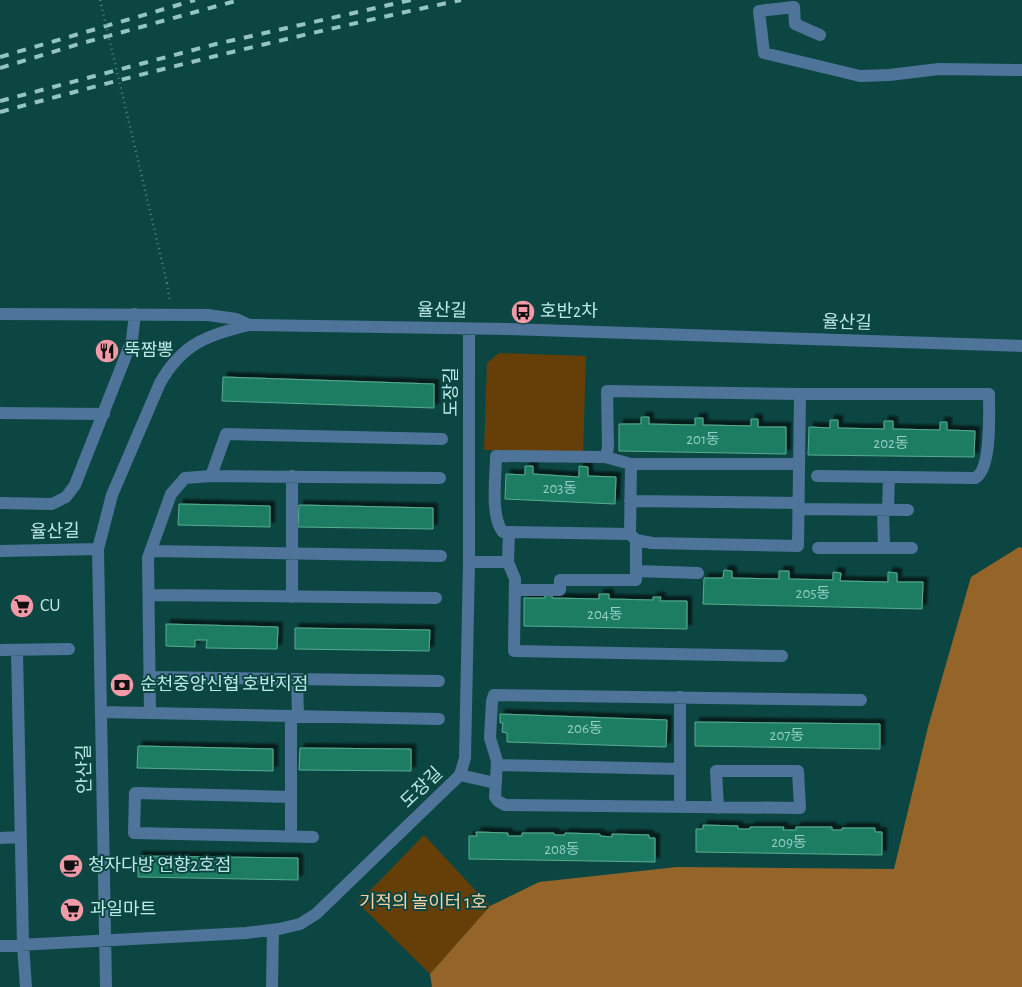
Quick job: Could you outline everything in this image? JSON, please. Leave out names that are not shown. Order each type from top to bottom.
[{"type":"street","points":[[820,35],[794,24],[794,7],[760,10],[764,53],[860,76],[889,75],[940,69],[1022,70]]},
{"type":"street","points":[[0,314],[171,314],[221,316],[249,324]]},
{"type":"street","points":[[0,503],[52,504],[66,497],[75,485],[132,340],[135,314]]},
{"type":"street","name":"율산길","points":[[0,551],[98,550],[112,495],[168,368],[190,346],[208,336],[249,324],[1022,346]]},
{"type":"street","name":"도장길","points":[[0,946],[273,930],[300,924],[316,914],[460,775],[465,758],[469,562],[469,329]]},
{"type":"street","points":[[606,457],[607,391],[989,394],[986,454],[979,476],[975,478],[817,476]]},
{"type":"street","points":[[798,464],[631,464],[606,457],[496,456],[497,523],[503,532],[633,537],[652,543],[798,546],[800,394]]},
{"type":"street","points":[[0,413],[104,414]]},
{"type":"street","points":[[211,476],[226,434],[442,439]]},
{"type":"street","points":[[515,590],[560,590],[560,580],[636,580],[630,501],[631,464]]},
{"type":"street","points":[[150,713],[148,558],[171,494],[185,478],[211,476],[292,476],[440,478]]},
{"type":"street","points":[[292,476],[292,597]]},
{"type":"street","points":[[884,547],[889,477]]},
{"type":"street","points":[[630,501],[908,510]]},
{"type":"street","points":[[509,532],[508,562],[513,570],[515,579],[514,651],[782,656]]},
{"type":"street","points":[[818,548],[912,548]]},
{"type":"street","name":"안산길","points":[[98,550],[106,987]]},
{"type":"street","points":[[151,551],[441,556]]},
{"type":"street","points":[[469,562],[508,562]]},
{"type":"street","points":[[636,570],[698,573]]},
{"type":"street","points":[[149,595],[436,598]]},
{"type":"street","points":[[0,650],[69,649]]},
{"type":"street","points":[[17,650],[20,837],[26,987]]},
{"type":"street","points":[[149,677],[439,681]]},
{"type":"street","points":[[291,836],[294,716],[297,679]]},
{"type":"street","points":[[718,808],[716,771],[798,771],[800,808],[718,808],[505,805],[495,797],[497,765],[490,738],[492,700],[494,695],[861,700]]},
{"type":"street","points":[[680,697],[680,807]]},
{"type":"street","points":[[101,712],[439,719]]},
{"type":"street","points":[[497,765],[680,769]]},
{"type":"street","points":[[460,775],[495,783]]},
{"type":"street","points":[[291,797],[134,793],[134,833],[314,837]]},
{"type":"street","points":[[0,838],[20,837]]},
{"type":"street","points":[[272,987],[273,930]]},
{"type":"path","points":[[100,0],[167,283],[171,314]]},
{"type":"green space","points":[[499,353],[586,356],[583,453],[484,450],[487,363]]},
{"type":"green space","name":"기적의 놀이터 1호","points":[[424,835],[490,906],[430,974],[358,903]]},
{"type":"shaded area","points":[[1019,547],[1022,548],[1022,987],[432,987],[430,974],[490,906],[539,882],[677,867],[894,869],[928,727],[971,577]]},
{"type":"building","points":[[223,377],[434,384],[434,408],[222,401]]},
{"type":"building","points":[[641,417],[649,417],[649,424],[695,425],[695,418],[703,418],[703,425],[751,426],[751,419],[758,419],[758,427],[786,427],[786,454],[619,451],[619,424],[641,424]]},
{"type":"building","points":[[830,420],[838,420],[838,428],[884,429],[884,421],[893,421],[893,429],[940,430],[940,422],[947,422],[947,430],[975,431],[974,457],[808,455],[809,427],[830,428]]},
{"type":"building","points":[[525,466],[533,466],[533,474],[579,477],[579,466],[588,467],[588,476],[616,477],[615,504],[505,499],[506,474],[525,475]]},
{"type":"building","points":[[179,504],[270,506],[270,527],[178,525]]},
{"type":"building","points":[[299,505],[433,508],[433,529],[298,527]]},
{"type":"building","points":[[724,570],[732,571],[732,578],[779,579],[779,571],[789,571],[789,579],[833,580],[833,572],[841,573],[840,581],[888,582],[888,572],[897,573],[897,582],[923,582],[922,609],[703,604],[704,578],[723,578]]},
{"type":"building","points":[[545,594],[552,594],[552,598],[599,599],[599,594],[609,594],[609,599],[653,600],[653,597],[661,597],[660,601],[687,601],[687,629],[524,626],[524,598],[545,598]]},
{"type":"building","points":[[166,624],[278,627],[277,649],[206,648],[207,640],[195,640],[195,647],[166,646]]},
{"type":"building","points":[[295,628],[430,630],[429,651],[295,649]]},
{"type":"building","points":[[500,714],[667,720],[666,747],[507,742],[507,733],[502,732],[503,723],[500,723]]},
{"type":"building","points":[[695,722],[880,724],[880,749],[695,746]]},
{"type":"building","points":[[138,746],[273,749],[273,771],[137,768]]},
{"type":"building","points":[[300,748],[411,749],[411,771],[299,770]]},
{"type":"building","points":[[703,825],[738,826],[738,829],[784,827],[783,830],[796,830],[796,827],[832,827],[832,830],[842,830],[842,828],[875,828],[875,832],[882,832],[882,855],[696,852],[696,829],[703,829]]},
{"type":"building","points":[[476,832],[508,833],[508,836],[522,836],[522,833],[554,833],[554,835],[565,835],[565,833],[600,834],[600,836],[612,837],[612,834],[649,835],[649,838],[655,838],[655,862],[469,859],[469,836],[477,836]]},
{"type":"building","points":[[138,856],[298,858],[298,880],[138,877]]},
{"type":"railway","points":[[0,57],[195,0]]},
{"type":"railway","points":[[0,68],[239,0]]},
{"type":"railway","points":[[0,101],[216,44],[411,0]]},
{"type":"railway","points":[[0,112],[230,53],[461,0]]},
{"type":"place","name":"호반2차","points":[[523,312]]},
{"type":"place","name":"뚝짬뽕","points":[[107,351]]},
{"type":"place","name":"CU","points":[[22,606]]},
{"type":"place","name":"순천중앙신협 호반지점","points":[[122,685]]},
{"type":"place","name":"청자다방 연향2호점","points":[[71,866]]},
{"type":"place","name":"과일마트","points":[[72,910]]}]
